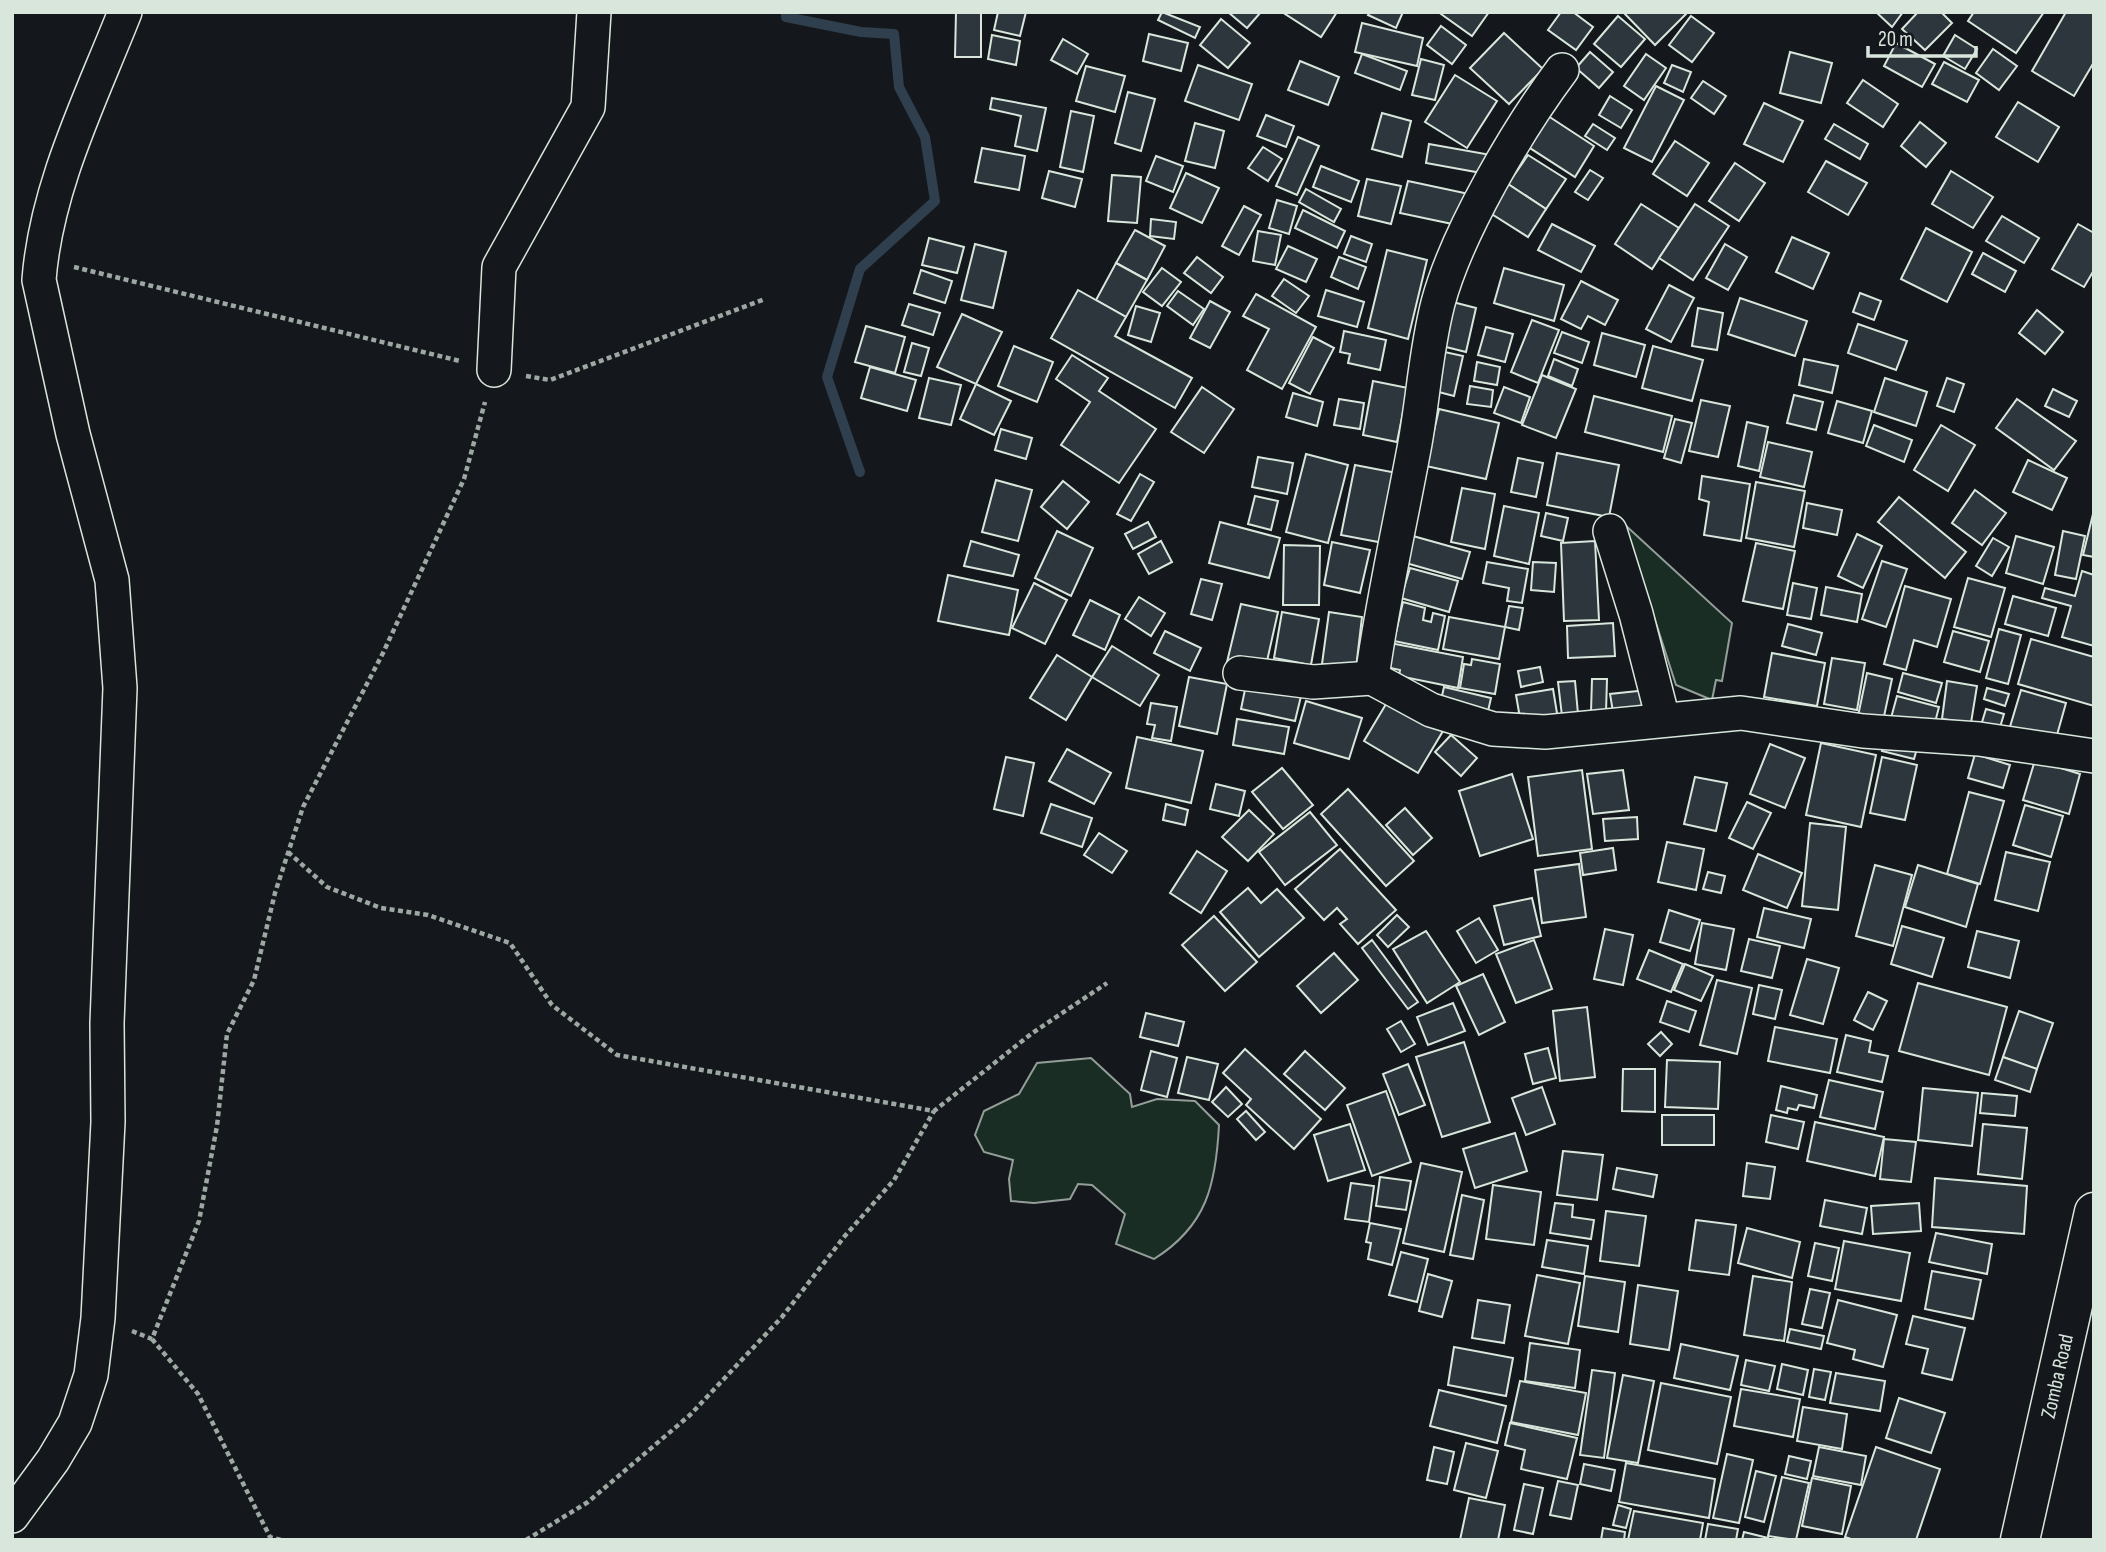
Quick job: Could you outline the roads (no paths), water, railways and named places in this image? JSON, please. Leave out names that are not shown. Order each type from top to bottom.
[{"type":"highway","name":"Zomba Road","points":[[2020,1540],[2094,1212]]},
{"type":"street","points":[[12,1516],[53,1460],[75,1423],[91,1375],[98,1318],[108,1122],[107,1023],[120,688],[118,632],[111,580],[41,302],[41,258],[61,179],[125,12]]},
{"type":"street","points":[[494,369],[499,267],[589,107],[594,12]]},
{"type":"street","points":[[1372,678],[1385,588],[1415,447],[1423,373],[1438,302],[1466,232],[1513,145],[1562,70]]},
{"type":"street","points":[[1610,531],[1636,614],[1662,719]]},
{"type":"street","points":[[1240,673],[1312,682],[1372,678],[1431,710],[1493,729],[1545,733],[1741,713],[1863,731],[1979,739],[2094,756]]},
{"type":"waterway","points":[[786,12],[786,17],[861,32],[894,34],[899,87],[925,137],[935,201],[860,269],[827,377],[860,472]]}]
